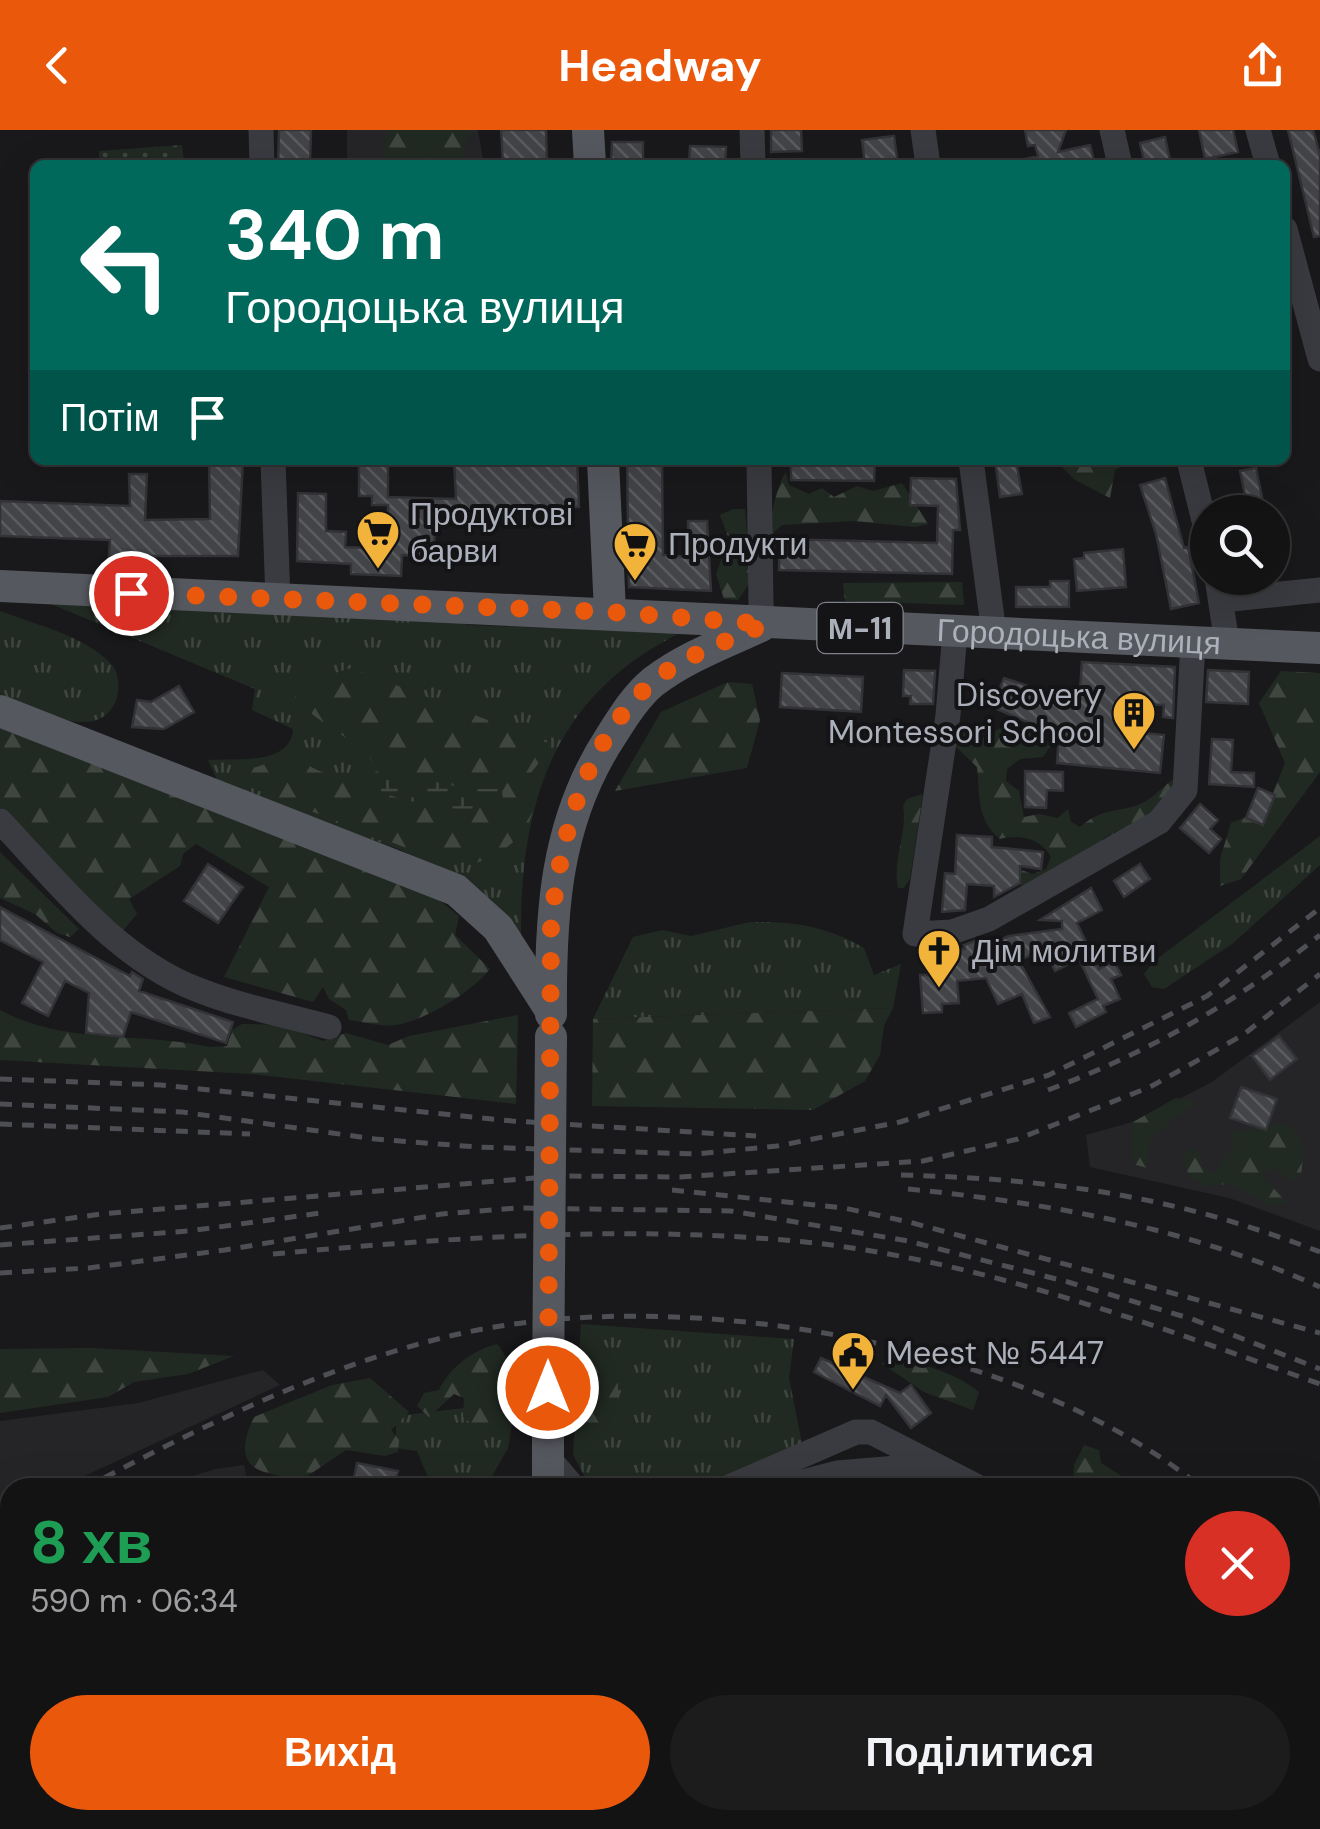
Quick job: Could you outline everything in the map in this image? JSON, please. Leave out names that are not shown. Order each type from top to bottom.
[{"type":"main road","points":[[588,130],[590,160]]},
{"type":"main road","points":[[603,465],[610,612]]},
{"type":"main road","name":"Городоцька вулиця","points":[[0,586],[1320,648]]},
{"type":"main road","points":[[548,1472],[551,925],[558,857],[577,797],[605,744],[649,685],[688,658],[766,624]]},
{"type":"main road","points":[[0,710],[456,890],[498,928],[551,1023]]},
{"type":"street","points":[[260,130],[262,160]]},
{"type":"street","points":[[752,130],[753,160]]},
{"type":"street","points":[[923,130],[927,160]]},
{"type":"street","points":[[1112,130],[1119,160]]},
{"type":"street","points":[[1258,130],[1267,160]]},
{"type":"street","points":[[1290,248],[1320,359]]},
{"type":"street","points":[[273,465],[278,600]]},
{"type":"street","points":[[759,465],[761,605],[766,624]]},
{"type":"street","points":[[972,465],[994,633]]},
{"type":"street","points":[[1191,465],[1198,495]]},
{"type":"street","points":[[1290,590],[1320,590]]},
{"type":"street","points":[[1221,595],[1227,643]]},
{"type":"street","points":[[955,632],[948,714],[914,934],[952,932],[990,919],[1159,822],[1184,790],[1193,642]]},
{"type":"street","points":[[0,821],[105,930],[150,965],[196,990],[329,1027]]},
{"type":"street","points":[[751,1478],[856,1432],[871,1432],[960,1478]]},
{"type":"street","points":[[837,1473],[871,1450],[871,1432]]},
{"type":"street","points":[[818,1478],[934,1465]]},
{"type":"shaded area","points":[[347,130],[478,130],[483,160],[347,160]]},
{"type":"shaded area","points":[[1320,1002],[1320,1231],[1229,1198],[1090,1167],[1086,1135],[1136,1121],[1212,1082]]},
{"type":"shaded area","points":[[263,1370],[280,1385],[80,1478],[0,1478],[0,1421],[138,1403]]},
{"type":"shaded area","points":[[244,1465],[247,1478],[186,1478]]},
{"type":"green space","points":[[387,130],[471,130],[465,142],[465,160],[383,160]]},
{"type":"green space","points":[[182,145],[184,160],[99,160],[99,151]]},
{"type":"green space","points":[[1060,465],[1126,465],[1115,470],[1110,498],[1075,480]]},
{"type":"green space","points":[[786,472],[789,485],[809,494],[822,488],[834,497],[857,486],[873,491],[902,483],[928,524],[915,527],[854,521],[782,525],[774,532],[775,558],[767,557],[772,513]]},
{"type":"green space","points":[[745,509],[751,581],[738,600],[724,599],[716,574],[729,539],[720,515]]},
{"type":"green space","points":[[962,582],[964,605],[845,601],[843,583]]},
{"type":"green space","points":[[51,604],[452,619],[469,625],[544,628],[563,622],[684,631],[639,657],[603,686],[575,720],[553,757],[528,842],[521,938],[478,891],[401,850],[220,786],[208,760],[273,755],[290,741],[293,729],[252,710],[255,689]]},
{"type":"green space","points":[[0,611],[74,638],[111,664],[118,691],[107,714],[94,721],[62,719],[0,694]]},
{"type":"green space","points":[[351,668],[548,743],[549,750],[530,774],[534,806],[530,820],[514,842],[473,864],[460,858],[422,854],[241,784],[235,768],[250,769],[293,755],[312,768],[334,775],[356,777],[378,771],[363,751],[295,697],[306,682]]},
{"type":"green space","points":[[1281,671],[1320,673],[1320,772],[1241,879],[1220,886],[1220,859],[1231,823],[1267,808],[1285,763],[1259,703]]},
{"type":"green space","points":[[728,682],[752,684],[760,720],[747,768],[615,791],[661,712]]},
{"type":"green space","points":[[0,725],[430,893],[459,916],[455,935],[490,969],[447,1004],[420,1018],[390,1025],[349,1020],[346,1010],[329,999],[323,987],[313,1002],[224,977],[269,887],[196,844],[183,854],[180,866],[129,899],[137,914],[120,934],[0,807]]},
{"type":"green space","points":[[1002,727],[1010,739],[1035,727],[1051,745],[1043,757],[1020,759],[1007,769],[1006,781],[1019,791],[1024,817],[1039,814],[1058,818],[1068,809],[1071,822],[1080,827],[1098,815],[1146,801],[1185,774],[1180,799],[1104,838],[1091,854],[1027,887],[1017,884],[1018,869],[1033,874],[1046,869],[1051,857],[1035,842],[1022,837],[1000,839],[992,831],[981,806],[977,767],[952,743],[957,729],[982,739]]},
{"type":"green space","points":[[391,773],[470,789],[502,789],[503,803],[457,809],[382,793],[378,780]]},
{"type":"green space","points":[[923,794],[910,879],[904,888],[898,888],[903,806],[907,799]]},
{"type":"green space","points":[[1320,836],[1320,865],[1232,944],[1164,989],[1152,987],[1144,974],[1153,962]]},
{"type":"green space","points":[[0,852],[79,929],[70,937],[57,933],[35,914],[0,898]]},
{"type":"green space","points":[[750,922],[795,924],[837,935],[864,948],[874,975],[901,964],[893,1008],[593,1019],[633,937],[662,930],[691,936]]},
{"type":"green space","points":[[893,1008],[884,1026],[880,1055],[865,1081],[813,1110],[592,1106],[593,1019]]},
{"type":"green space","points":[[0,1010],[25,1021],[76,1033],[210,1047],[227,1046],[232,1030],[242,1024],[281,1025],[323,1041],[346,1033],[388,1045],[409,1036],[518,1015],[516,1104],[251,1074],[0,1060]]},
{"type":"green space","points":[[1176,1098],[1196,1102],[1149,1140],[1147,1168],[1133,1164],[1133,1122]]},
{"type":"green space","points":[[1277,1124],[1290,1126],[1304,1145],[1301,1177],[1289,1180],[1275,1168],[1259,1172],[1287,1203],[1268,1206],[1231,1186],[1205,1187],[1188,1174],[1183,1154],[1192,1148],[1199,1153],[1201,1166],[1214,1173],[1233,1148],[1232,1133]]},
{"type":"green space","points":[[581,1324],[794,1339],[789,1378],[802,1444],[723,1478],[585,1478],[573,1454]]},
{"type":"green space","points":[[497,1344],[508,1365],[510,1386],[509,1398],[494,1429],[480,1431],[463,1417],[464,1398],[454,1394],[429,1417],[417,1406],[424,1393],[439,1390],[463,1361]]},
{"type":"green space","points":[[585,1344],[605,1345],[615,1366],[618,1400],[613,1436],[604,1441],[584,1419]]},
{"type":"green space","points":[[92,1348],[234,1356],[188,1374],[134,1382],[108,1397],[0,1413],[0,1349]]},
{"type":"green space","points":[[907,1361],[945,1372],[979,1392],[973,1410],[924,1392],[881,1363]]},
{"type":"green space","points":[[370,1378],[409,1412],[391,1430],[399,1440],[398,1452],[385,1456],[346,1450],[304,1478],[272,1474],[252,1465],[245,1448],[254,1417],[332,1385]]},
{"type":"green space","points":[[516,1402],[508,1448],[491,1478],[428,1478],[417,1451],[396,1448],[396,1416]]},
{"type":"green space","points":[[1084,1445],[1099,1450],[1101,1463],[1123,1478],[1073,1478],[1074,1465]]},
{"type":"building","points":[[279,130],[311,130],[310,160],[278,160]]},
{"type":"building","points":[[501,130],[546,130],[547,160],[503,160]]},
{"type":"building","points":[[771,130],[801,130],[802,151],[771,152]]},
{"type":"building","points":[[1025,130],[1066,130],[1058,152],[1090,145],[1094,160],[1025,160],[1038,156],[1035,145],[1028,146]]},
{"type":"building","points":[[1199,130],[1233,130],[1238,152],[1205,159]]},
{"type":"building","points":[[1288,130],[1313,130],[1320,155],[1320,236],[1314,237]]},
{"type":"building","points":[[894,136],[897,160],[864,160],[862,140]]},
{"type":"building","points":[[1165,137],[1170,160],[1144,160],[1140,143]]},
{"type":"building","points":[[612,142],[643,142],[643,160],[611,160]]},
{"type":"building","points":[[690,146],[726,147],[725,160],[689,160]]},
{"type":"building","points":[[209,465],[243,465],[238,556],[109,556],[110,540],[0,536],[0,501],[130,506],[129,474],[147,474],[145,520],[210,519]]},
{"type":"building","points":[[359,465],[388,465],[388,497],[456,499],[454,465],[577,465],[579,507],[435,513],[434,556],[402,555],[401,576],[351,574],[351,564],[297,561],[298,493],[326,494],[326,531],[346,532],[345,547],[387,549],[388,505],[372,505],[372,496],[359,496]]},
{"type":"building","points":[[627,465],[662,465],[663,555],[689,557],[688,521],[707,521],[711,591],[629,587]]},
{"type":"building","points":[[791,465],[875,465],[874,481],[791,480]]},
{"type":"building","points":[[996,465],[1017,465],[1022,494],[1000,497]]},
{"type":"building","points":[[1256,468],[1262,495],[1245,495],[1240,471]]},
{"type":"building","points":[[911,478],[956,479],[960,530],[953,530],[952,574],[779,570],[780,539],[937,543],[938,506],[910,505]]},
{"type":"building","points":[[1165,478],[1184,548],[1188,547],[1190,595],[1197,595],[1199,603],[1171,609],[1156,534],[1140,485]]},
{"type":"building","points":[[1123,549],[1126,587],[1077,591],[1074,559],[1084,558],[1084,553]]},
{"type":"building","points":[[1050,581],[1069,581],[1069,607],[1016,607],[1016,587],[1050,587]]},
{"type":"building","points":[[1082,662],[1175,667],[1173,718],[1163,717],[1164,705],[1127,703],[1125,731],[1164,735],[1160,773],[1057,763],[1059,735],[992,707],[1004,678],[1079,703]]},
{"type":"building","points":[[904,670],[935,671],[933,704],[910,704],[911,696],[903,696]]},
{"type":"building","points":[[1208,670],[1249,672],[1248,704],[1206,702]]},
{"type":"building","points":[[782,673],[863,677],[861,712],[780,707]]},
{"type":"building","points":[[179,686],[194,712],[164,729],[132,727],[137,700],[151,702]]},
{"type":"building","points":[[1212,739],[1233,740],[1231,772],[1254,773],[1254,787],[1209,784]]},
{"type":"building","points":[[1025,771],[1063,772],[1063,791],[1047,790],[1046,808],[1025,807]]},
{"type":"building","points":[[1258,788],[1275,795],[1263,825],[1246,818]]},
{"type":"building","points":[[1200,804],[1218,820],[1210,829],[1221,839],[1209,853],[1180,828]]},
{"type":"building","points":[[957,835],[992,837],[992,847],[1043,852],[1041,869],[1020,866],[1020,883],[994,897],[994,886],[967,884],[965,910],[942,912],[945,873],[955,874]]},
{"type":"building","points":[[208,864],[243,887],[218,923],[184,901]]},
{"type":"building","points":[[1140,864],[1150,879],[1124,897],[1114,881]]},
{"type":"building","points":[[1091,888],[1102,910],[1077,923],[1099,969],[1114,961],[1121,975],[1111,979],[1120,999],[1103,1006],[1106,1012],[1076,1027],[1069,1013],[1098,999],[1079,959],[1055,971],[1044,948],[1019,961],[1050,1017],[1034,1023],[1022,994],[998,1004],[986,978],[957,981],[959,1003],[942,1004],[942,1012],[923,1013],[920,975],[930,975],[930,952],[965,949],[964,945],[980,939],[993,938],[993,943],[1009,936],[1062,929],[1062,921],[1040,920]]},
{"type":"building","points":[[0,907],[130,976],[132,972],[143,979],[139,991],[233,1022],[226,1043],[131,1012],[123,1037],[86,1033],[89,993],[65,981],[48,1016],[22,1003],[43,962],[0,940]]},
{"type":"building","points":[[1279,1036],[1297,1059],[1270,1080],[1252,1056]]},
{"type":"building","points":[[1241,1087],[1277,1099],[1266,1130],[1230,1118]]},
{"type":"building","points":[[821,1358],[900,1393],[911,1385],[931,1413],[911,1428],[886,1395],[880,1406],[814,1372]]},
{"type":"building","points":[[357,1463],[398,1471],[396,1478],[354,1478]]},
{"type":"railway","points":[[0,1104],[182,1112],[375,1139],[477,1147],[696,1154],[777,1146],[900,1122],[1049,1075],[1207,996],[1320,908]]},
{"type":"railway","points":[[1048,1090],[1121,1060],[1190,1024],[1257,982],[1320,935]]},
{"type":"railway","points":[[0,1228],[101,1214],[558,1176],[680,1177],[923,1161],[1018,1139],[1150,1087],[1243,1035],[1320,974]]},
{"type":"railway","points":[[0,1079],[161,1085],[512,1121],[756,1136]]},
{"type":"railway","points":[[0,1124],[250,1134]]},
{"type":"railway","points":[[901,1175],[1011,1181],[1114,1194],[1215,1217],[1320,1252]]},
{"type":"railway","points":[[908,1189],[1014,1202],[1118,1221],[1220,1249],[1320,1287]]},
{"type":"railway","points":[[672,1190],[844,1208],[909,1222],[1320,1333]]},
{"type":"railway","points":[[0,1273],[89,1268],[225,1250],[442,1214],[517,1208],[731,1211],[908,1241],[1068,1282],[1192,1319],[1320,1369]]},
{"type":"railway","points":[[0,1245],[189,1231],[328,1212]]},
{"type":"railway","points":[[273,1254],[599,1234],[730,1236],[861,1249],[1061,1296],[1320,1384]]},
{"type":"railway","points":[[104,1478],[261,1401],[399,1350],[536,1321],[634,1316],[737,1321],[841,1336],[943,1360],[1040,1394],[1127,1437],[1187,1478]]},
{"type":"place","name":"Продуктові барви","points":[[378,570]]},
{"type":"place","name":"Продукти","points":[[635,582]]},
{"type":"place","name":"Discovery Montessori School","points":[[1134,751]]},
{"type":"place","name":"Дім молитви","points":[[939,989]]},
{"type":"place","name":"Meest № 5447","points":[[853,1391]]},
{"type":"route","points":[[131,593],[610,612],[766,624],[688,658],[649,685],[605,744],[577,797],[558,857],[551,925],[548,1388]]}]
